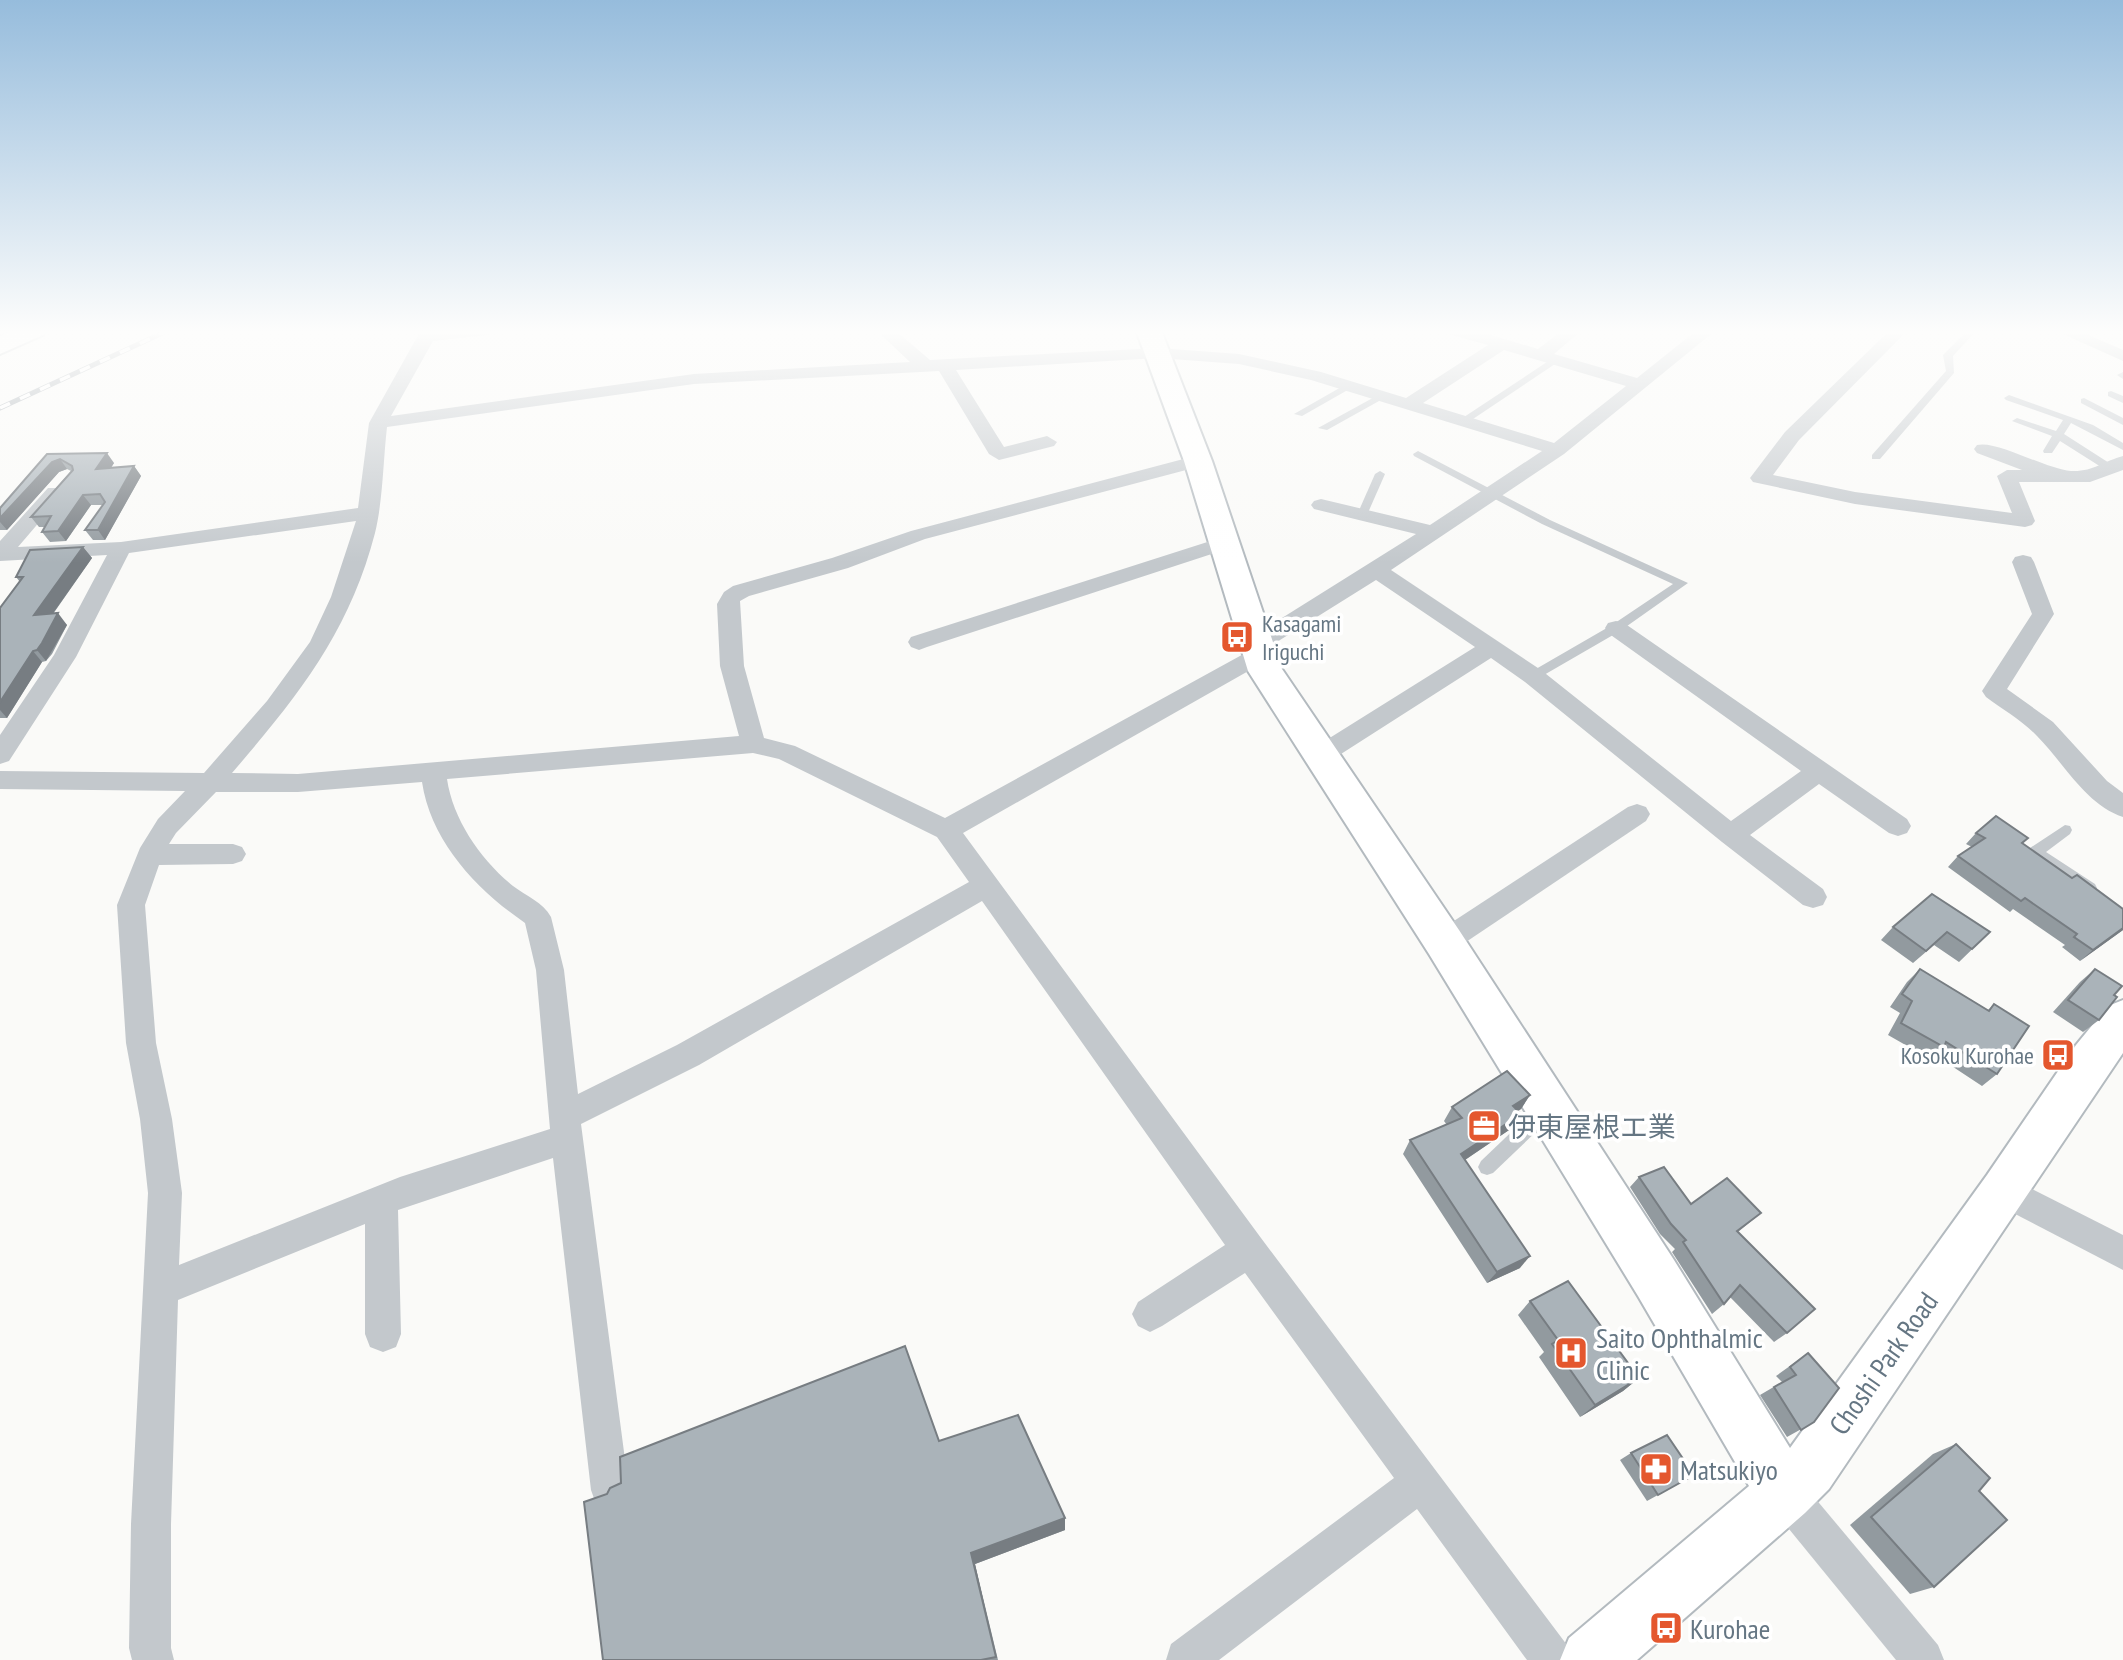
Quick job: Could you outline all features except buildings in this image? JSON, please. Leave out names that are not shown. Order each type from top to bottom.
[{"type":"street","points":[[145,1656],[165,1193],[156,1119],[141,1043],[131,905],[149,855],[167,826],[211,781],[275,707],[320,644],[342,597],[365,531],[378,423],[387,407]]},
{"type":"street","points":[[378,423],[490,407]]},
{"type":"street","points":[[966,407],[999,454],[1047,442]]},
{"type":"street","points":[[1178,407],[1198,461],[1265,671],[1444,942],[1656,1278],[1786,1493],[1923,1660]]},
{"type":"street","points":[[1424,407],[1557,450]]},
{"type":"street","points":[[946,830],[1257,650],[1557,450],[1610,407]]},
{"type":"street","points":[[1822,407],[1793,436],[1760,478],[1855,498],[2025,521],[2007,476],[2083,477],[2120,469]]},
{"type":"street","points":[[1984,449],[2062,477]]},
{"type":"street","points":[[753,744],[732,666],[728,604],[732,597],[741,591],[840,564],[918,535],[1198,461]]},
{"type":"street","points":[[0,554],[68,478]]},
{"type":"street","points":[[1321,505],[1433,532]]},
{"type":"street","points":[[0,554],[121,548],[368,513]]},
{"type":"street","points":[[72,552],[86,531]]},
{"type":"street","points":[[919,642],[1223,543]]},
{"type":"street","points":[[0,755],[8,729],[64,657],[121,548]]},
{"type":"street","points":[[2023,562],[2043,614],[1994,691],[2044,727],[2098,788],[2123,807]]},
{"type":"street","points":[[1376,570],[1532,676],[1813,897]]},
{"type":"street","points":[[1616,628],[1898,826]]},
{"type":"street","points":[[1321,755],[1492,647]]},
{"type":"street","points":[[0,780],[298,783],[433,774],[753,744],[786,752],[946,830],[1249,1250],[1552,1660]]},
{"type":"street","points":[[1731,835],[1819,771]]},
{"type":"street","points":[[433,774],[434,791],[456,838],[498,889],[537,917],[550,970],[566,1127],[610,1490]]},
{"type":"street","points":[[1444,942],[1637,814]]},
{"type":"street","points":[[149,855],[233,854]]},
{"type":"street","points":[[162,1289],[566,1127],[985,886]]},
{"type":"street","name":"Choshi Park Road","points":[[1591,1660],[1786,1493],[1809,1469],[2004,1191],[2092,1059],[2123,1019]]},
{"type":"street","points":[[2004,1191],[2123,1253]]},
{"type":"street","points":[[381,1203],[383,1334]]},
{"type":"street","points":[[1150,1314],[1249,1250]]},
{"type":"street","points":[[1186,1659],[1421,1482]]},
{"type":"lane","points":[[1299,414],[1310,407]]},
{"type":"lane","points":[[1323,428],[1362,407]]},
{"type":"lane","points":[[1463,421],[1481,407]]},
{"type":"lane","points":[[1876,457],[1919,407]]},
{"type":"lane","points":[[2036,407],[2089,427],[2123,447]]},
{"type":"lane","points":[[2096,407],[2123,422]]},
{"type":"lane","points":[[2048,451],[2069,419]]},
{"type":"lane","points":[[2017,421],[2058,435],[2120,469]]},
{"type":"lane","points":[[1418,454],[1546,522],[1682,583],[1616,628],[1532,676]]},
{"type":"lane","points":[[1362,515],[1380,474]]},
{"type":"lane","points":[[2065,830],[2035,852],[2101,896]]},
{"type":"lane","points":[[1487,1167],[1533,1123]]},
{"type":"place","name":"Kasagami Iriguchi","points":[[1237,637]]},
{"type":"place","name":"Kosoku Kurohae","points":[[2058,1055]]},
{"type":"place","name":"伊東屋根エ業","points":[[1484,1126]]},
{"type":"place","name":"Saito Ophthalmic Clinic","points":[[1571,1353]]},
{"type":"place","name":"Matsukiyo","points":[[1656,1469]]},
{"type":"place","name":"Kurohae","points":[[1666,1628]]}]
